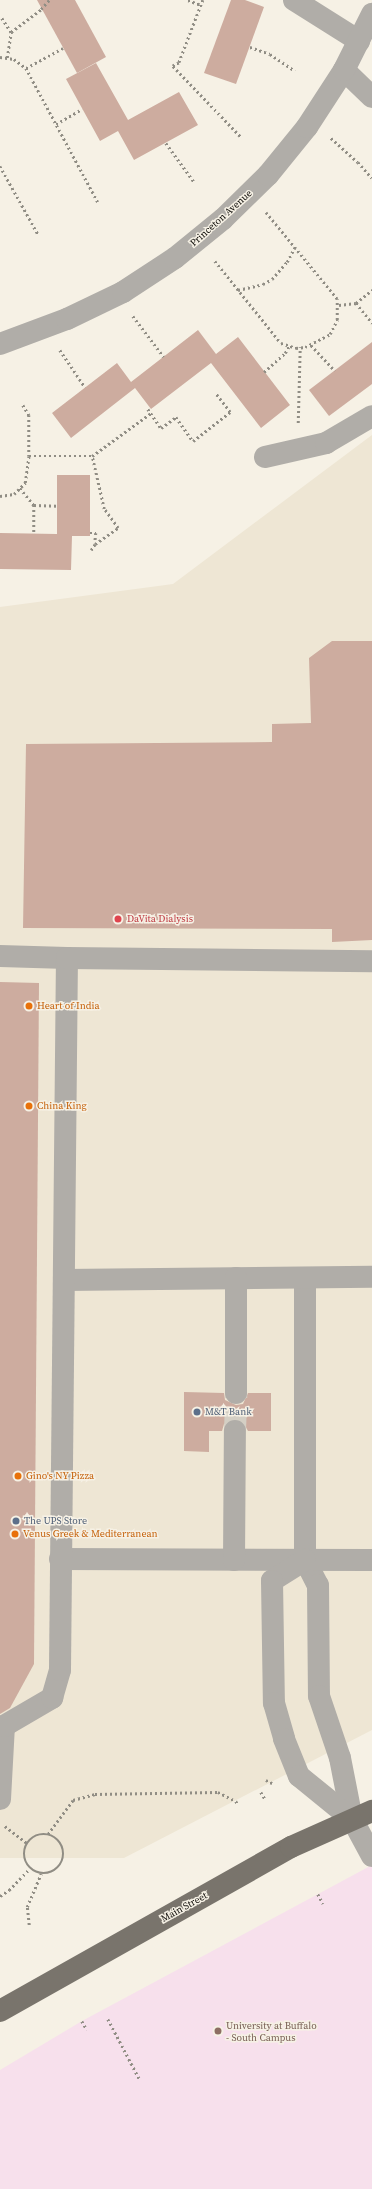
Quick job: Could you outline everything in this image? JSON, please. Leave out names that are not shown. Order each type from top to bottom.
[{"type":"main road","name":"Main Street","points":[[0,2012],[291,1847],[372,1811]]},
{"type":"street","points":[[294,0],[359,41]]},
{"type":"street","name":"Princeton Avenue","points":[[0,344],[74,316],[123,292],[175,258],[223,219],[268,175],[307,127],[344,70],[372,14]]},
{"type":"street","points":[[344,70],[372,97]]},
{"type":"street","points":[[265,457],[326,443],[372,416]]},
{"type":"street","points":[[0,956],[372,961]]},
{"type":"street","points":[[0,1799],[4,1726],[52,1698],[60,1670],[67,958]]},
{"type":"street","points":[[64,1280],[372,1277]]},
{"type":"street","points":[[236,1278],[236,1393]]},
{"type":"street","points":[[305,1278],[305,1560],[318,1585],[319,1696],[340,1758],[352,1820],[372,1856]]},
{"type":"street","points":[[234,1560],[235,1431]]},
{"type":"street","points":[[60,1559],[372,1560]]},
{"type":"street","points":[[305,1560],[272,1581],[274,1703],[284,1739],[299,1776],[352,1820]]},
{"type":"path","points":[[11,32],[42,9],[49,0]]},
{"type":"path","points":[[188,0],[201,5]]},
{"type":"path","points":[[203,0],[179,63],[174,66],[242,137]]},
{"type":"path","points":[[2,18],[11,32],[7,58]]},
{"type":"path","points":[[250,47],[270,54],[295,71]]},
{"type":"path","points":[[26,68],[63,48]]},
{"type":"path","points":[[0,57],[7,58],[26,68],[98,202]]},
{"type":"path","points":[[56,124],[82,109]]},
{"type":"path","points":[[331,138],[358,162],[372,178]]},
{"type":"path","points":[[166,143],[194,183]]},
{"type":"path","points":[[0,166],[38,234]]},
{"type":"path","points":[[214,258],[276,338],[289,346],[300,347],[311,344],[330,334],[337,320],[339,305],[331,289],[266,213]]},
{"type":"path","points":[[238,290],[263,284],[272,279],[287,262],[295,247]]},
{"type":"path","points":[[339,305],[356,303],[372,290]]},
{"type":"path","points":[[356,303],[372,323]]},
{"type":"path","points":[[132,314],[164,357]]},
{"type":"path","points":[[311,344],[335,371]]},
{"type":"path","points":[[264,372],[286,353],[289,346]]},
{"type":"path","points":[[298,429],[300,347]]},
{"type":"path","points":[[60,350],[86,387]]},
{"type":"path","points":[[148,410],[161,428],[176,417],[193,441],[230,412],[216,394]]},
{"type":"path","points":[[0,496],[14,494],[28,476],[28,415],[23,405]]},
{"type":"path","points":[[29,456],[92,456],[151,414]]},
{"type":"path","points":[[91,550],[95,544],[118,528],[114,518],[104,509],[92,456]]},
{"type":"path","points":[[20,488],[34,505],[34,534]]},
{"type":"path","points":[[34,505],[57,506]]},
{"type":"path","points":[[90,533],[96,533],[95,544]]},
{"type":"path","points":[[48,1834],[73,1800],[95,1794],[218,1792],[236,1801],[238,1805]]},
{"type":"path","points":[[262,1792],[265,1799]]},
{"type":"path","points":[[1,1823],[27,1843]]},
{"type":"path","points":[[48,1834],[60,1842],[64,1855],[62,1861],[54,1871],[42,1874],[30,1868],[24,1857],[27,1843],[35,1836],[48,1834]]},
{"type":"path","points":[[0,1896],[9,1890],[30,1868]]},
{"type":"path","points":[[29,1925],[27,1907],[42,1874]]},
{"type":"path","points":[[318,1894],[323,1904]]},
{"type":"path","points":[[108,2019],[139,2078]]},
{"type":"path","points":[[82,2021],[87,2030]]},
{"type":"shaded area","points":[[372,435],[372,1730],[124,1858],[0,1858],[0,607],[173,584]]},
{"type":"shaded area","name":"University at Buffalo - South Campus","points":[[372,1865],[372,2189],[0,2189],[0,2070],[82,2021]]},
{"type":"building","points":[[37,0],[75,0],[106,57],[77,73]]},
{"type":"building","points":[[231,0],[245,0],[264,7],[236,84],[204,73]]},
{"type":"building","points":[[96,63],[128,120],[179,92],[198,125],[134,160],[118,131],[100,141],[66,79]]},
{"type":"building","points":[[198,330],[216,354],[238,337],[290,405],[261,428],[211,363],[151,409],[135,388],[71,438],[52,413],[117,363],[131,382]]},
{"type":"building","points":[[372,342],[372,384],[329,416],[309,390]]},
{"type":"building","points":[[57,475],[90,475],[90,536],[72,536],[71,570],[0,569],[0,533],[57,534]]},
{"type":"building","points":[[332,641],[372,641],[372,940],[332,942],[332,929],[23,928],[26,744],[272,742],[272,724],[311,723],[309,658]]},
{"type":"building","points":[[0,982],[39,983],[34,1664],[10,1708],[0,1714]]},
{"type":"building","points":[[184,1392],[224,1393],[225,1400],[236,1405],[243,1404],[248,1393],[271,1393],[271,1431],[248,1431],[242,1420],[235,1419],[224,1424],[222,1431],[209,1431],[209,1452],[184,1451]]},
{"type":"tunnel","points":[[235,1431],[236,1393]]},
{"type":"place","name":"DaVita Dialysis","points":[[118,919]]},
{"type":"place","name":"Heart of India","points":[[29,1006]]},
{"type":"place","name":"China King","points":[[29,1106]]},
{"type":"place","name":"M&T Bank","points":[[197,1412]]},
{"type":"place","name":"Gino's NY Pizza","points":[[18,1476]]},
{"type":"place","name":"The UPS Store","points":[[16,1521]]},
{"type":"place","name":"Venus Greek & Mediterranean","points":[[15,1534]]},
{"type":"place","name":"University at Buffalo - South Campus","points":[[218,2031]]}]
